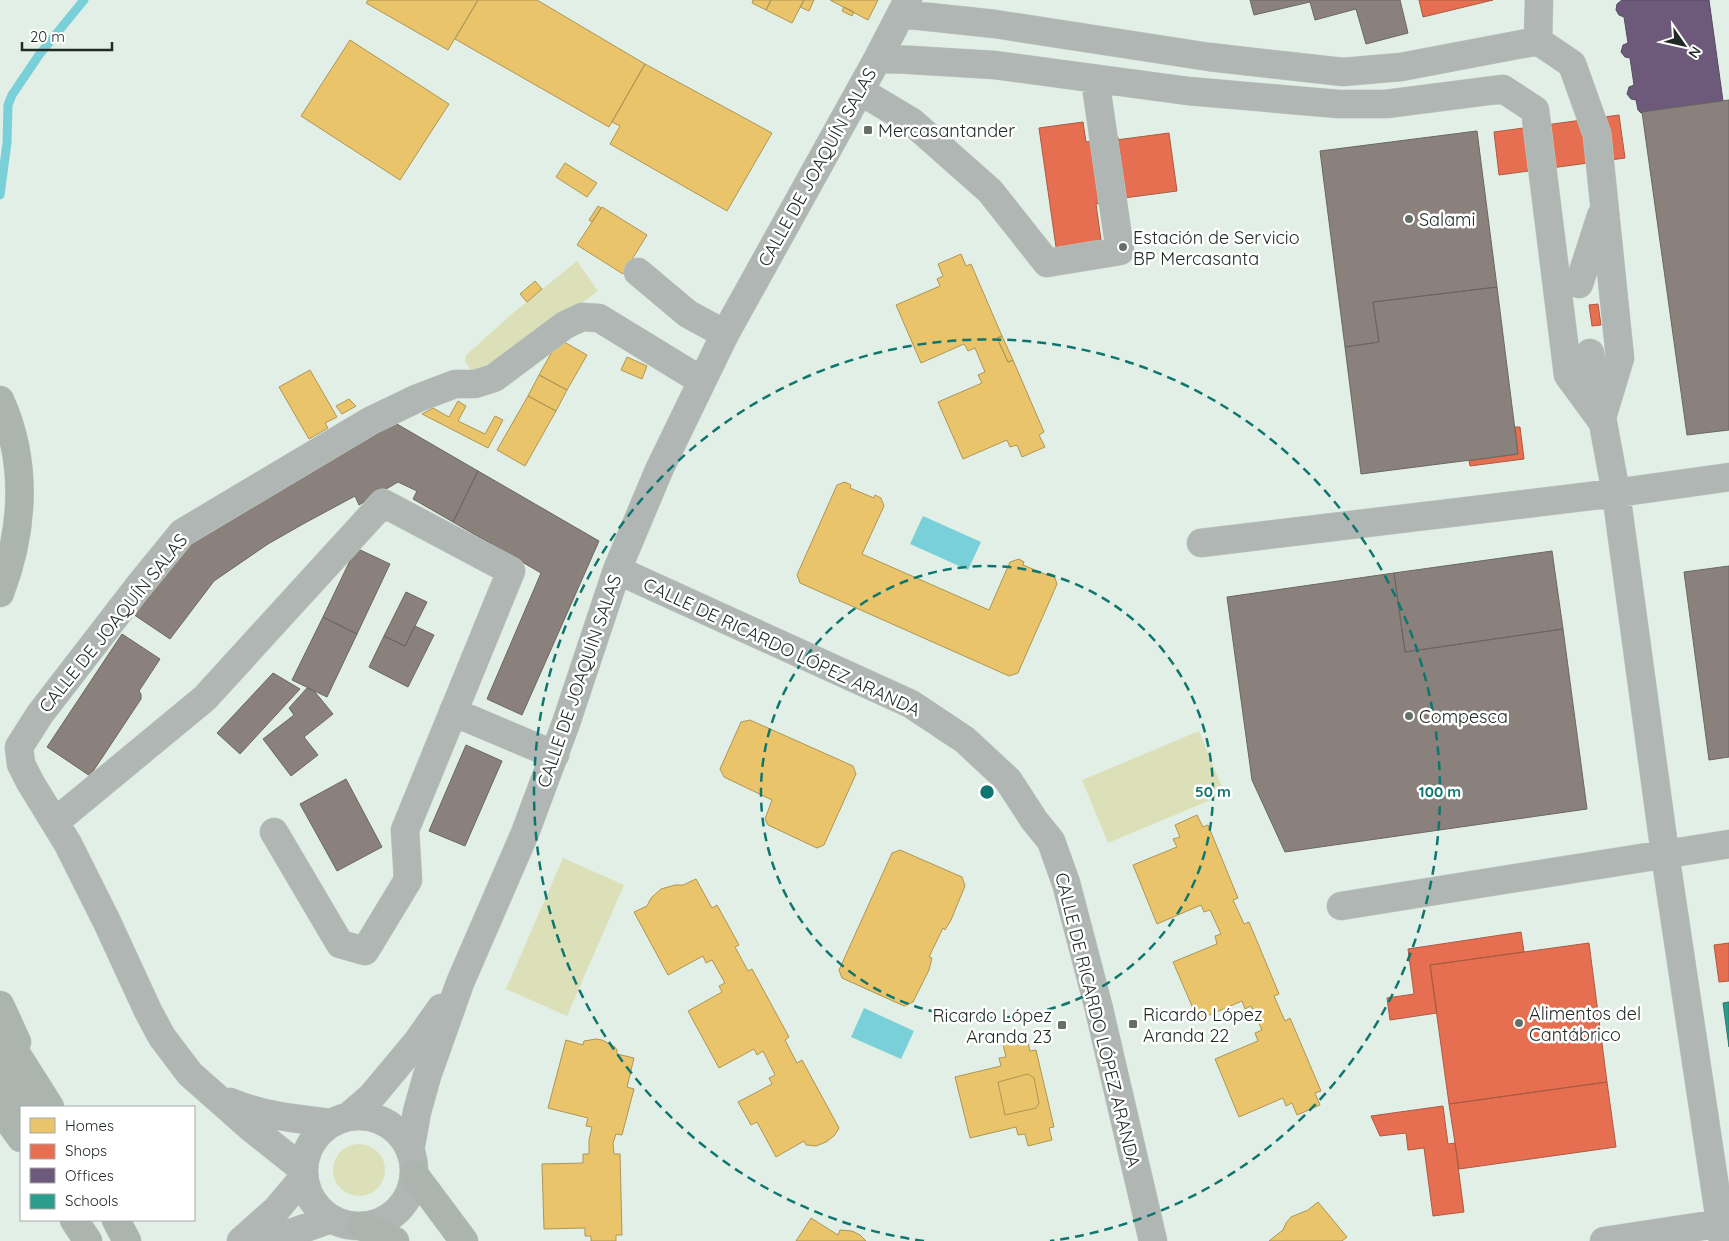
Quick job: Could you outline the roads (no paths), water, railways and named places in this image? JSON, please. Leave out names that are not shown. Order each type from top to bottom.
[{"type":"highway","points":[[0,400],[13,436],[20,472],[21,489],[20,509],[13,549],[0,593]]},
{"type":"highway","points":[[0,1005],[33,1080]]},
{"type":"highway","points":[[0,1028],[49,1106]]},
{"type":"highway","points":[[0,1067],[21,1106]]},
{"type":"highway","points":[[0,1109],[20,1137]]},
{"type":"highway","points":[[412,1163],[464,1241]]},
{"type":"highway","points":[[75,1221],[88,1241]]},
{"type":"highway","points":[[79,1221],[88,1241]]},
{"type":"highway","points":[[361,1226],[395,1241]]},
{"type":"street","points":[[1538,41],[1539,0]]},
{"type":"street","points":[[904,7],[995,24],[1209,57],[1343,72],[1401,67],[1538,41],[1572,64],[1597,134],[1620,358],[1601,420]]},
{"type":"street","name":"CALLE DE JOAQUÍN SALAS","points":[[412,1163],[417,1112],[427,1076],[460,983],[521,842],[555,755],[617,570],[659,470],[725,334],[860,92],[904,7]]},
{"type":"street","points":[[878,58],[994,65],[1188,91],[1338,104],[1386,104],[1503,89],[1535,110],[1568,375],[1601,420]]},
{"type":"street","points":[[860,92],[912,122],[990,191],[1047,263],[1120,251],[1095,79]]},
{"type":"street","points":[[1549,214],[1579,284],[1604,206]]},
{"type":"street","points":[[638,272],[688,314],[725,334]]},
{"type":"street","name":"CALLE DE JOAQUÍN SALAS","points":[[304,1174],[190,1074],[162,1037],[89,884],[21,764],[19,747],[40,714],[182,533],[214,512],[370,421],[418,398],[455,384],[475,384],[494,378],[553,333],[582,317],[599,318],[702,381]]},
{"type":"street","points":[[1590,353],[1616,493],[1665,854],[1724,1229],[1604,1241]]},
{"type":"street","points":[[1201,543],[1616,493],[1729,477]]},
{"type":"street","points":[[55,822],[205,698],[383,502],[511,571],[405,830],[408,880],[365,951],[340,944],[274,832]]},
{"type":"street","name":"CALLE DE RICARDO LÓPEZ ARANDA","points":[[617,570],[911,704],[965,740],[1008,780],[1051,841],[1066,883],[1098,1005],[1153,1241]]},
{"type":"street","points":[[453,712],[555,755]]},
{"type":"street","points":[[1341,906],[1729,844]]},
{"type":"street","name":"CALLE DE JOAQUÍN SALAS","points":[[215,1095],[248,1110],[274,1116],[340,1120],[372,1096],[417,1042],[460,983]]},
{"type":"street","points":[[364,1116],[379,1119],[392,1127],[403,1138],[412,1163],[411,1190],[403,1204],[391,1216],[376,1223],[361,1226],[346,1225],[331,1219],[318,1208],[308,1195],[304,1174],[305,1156],[320,1131],[340,1120],[364,1116]]},
{"type":"street","points":[[241,1241],[276,1210],[304,1174]]},
{"type":"street","points":[[268,1241],[331,1219]]},
{"type":"water","points":[[923,516],[981,542],[968,570],[910,544]]},
{"type":"water","points":[[864,1008],[914,1031],[901,1059],[851,1037]]},
{"type":"waterway","points":[[0,195],[7,143],[8,105],[12,95],[39,55],[84,0]]},
{"type":"place","name":"Mercasantander","points":[[868,130]]},
{"type":"place","name":"Salami","points":[[1409,219]]},
{"type":"place","name":"Estación de Servicio BP Mercasanta","points":[[1123,247]]},
{"type":"place","name":"Compesca","points":[[1409,716]]},
{"type":"place","name":"Alimentos del Cantábrico","points":[[1519,1023]]},
{"type":"place","name":"Ricardo López Aranda 22","points":[[1133,1024]]},
{"type":"place","name":"Ricardo López Aranda 23","points":[[1062,1025]]}]
